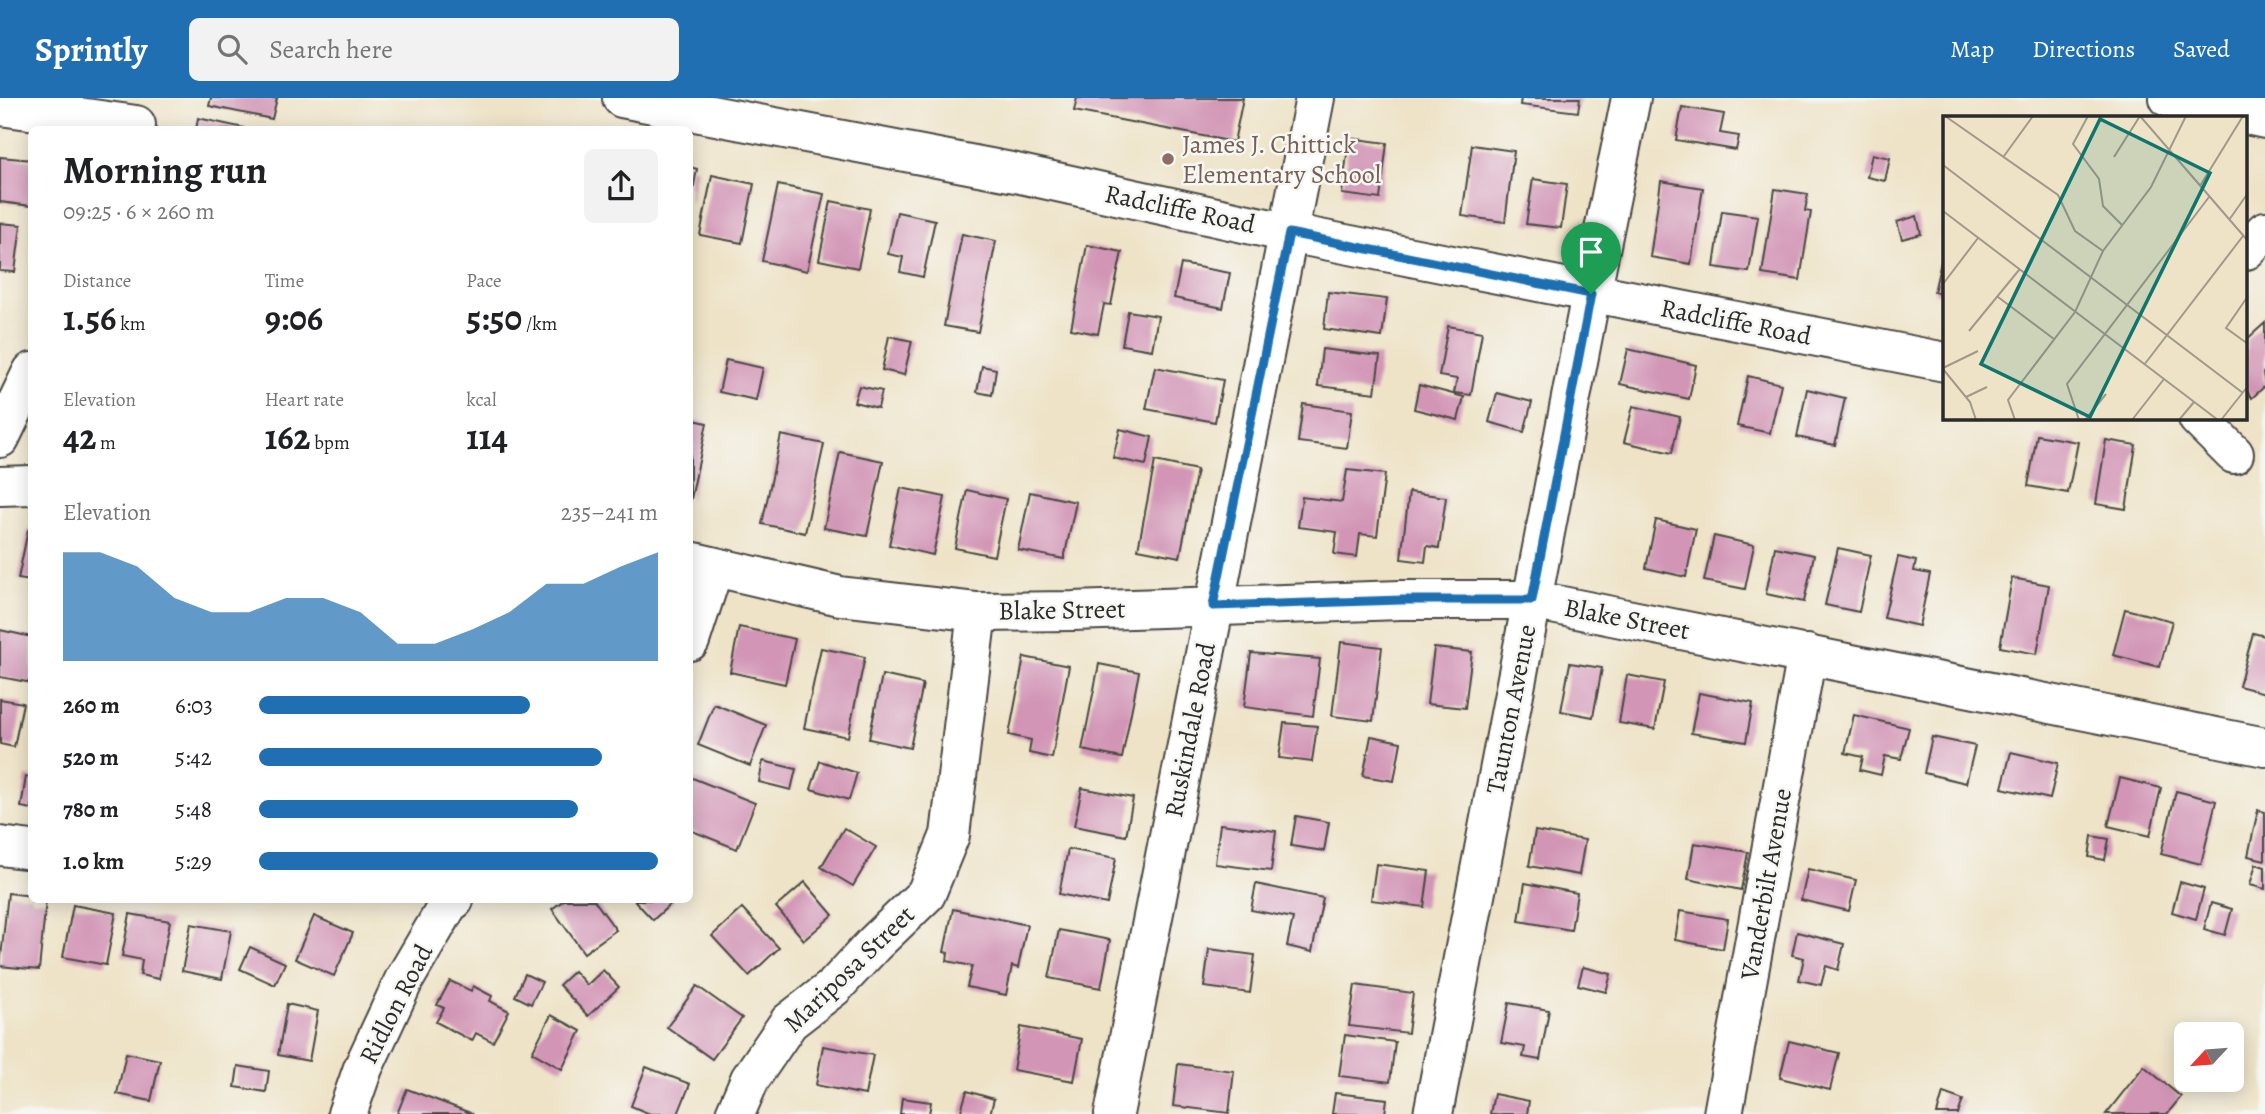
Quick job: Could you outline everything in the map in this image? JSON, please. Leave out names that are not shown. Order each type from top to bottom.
[{"type":"street","name":"Radcliffe Road","points":[[622,98],[1016,173],[1289,233],[1943,362]]},
{"type":"street","name":"Ruskindale Road","points":[[1114,1114],[1315,98]]},
{"type":"street","name":"Taunton Avenue","points":[[1433,1114],[1631,98]]},
{"type":"street","points":[[2169,98],[2265,119]]},
{"type":"street","points":[[0,106],[140,117]]},
{"type":"street","points":[[2248,248],[2265,231]]},
{"type":"street","points":[[0,438],[28,380]]},
{"type":"street","points":[[2200,420],[2234,454]]},
{"type":"street","points":[[0,486],[28,485]]},
{"type":"street","points":[[693,622],[702,564]]},
{"type":"street","name":"Blake Street","points":[[702,564],[840,596],[977,612],[1401,600],[1532,600],[2265,747]]},
{"type":"street","name":"Mariposa Street","points":[[736,1114],[750,1079],[789,1022],[834,987],[926,894],[950,835],[977,612]]},
{"type":"street","name":"Vanderbilt Avenue","points":[[1724,1114],[1807,654]]},
{"type":"street","points":[[0,846],[28,850]]},
{"type":"street","name":"Ridlon Road","points":[[347,1114],[363,1068],[404,980],[449,903]]},
{"type":"building","points":[[211,98],[277,98],[272,119],[209,106]]},
{"type":"building","points":[[1077,98],[1243,98],[1234,142],[1074,111]]},
{"type":"building","points":[[1521,98],[1580,98],[1578,112],[1520,105]]},
{"type":"building","points":[[1682,107],[1724,114],[1720,133],[1739,136],[1736,150],[1676,140]]},
{"type":"building","points":[[198,118],[235,126],[197,126]]},
{"type":"building","points":[[1349,138],[1387,143],[1380,199],[1342,194]]},
{"type":"building","points":[[1472,145],[1514,151],[1505,222],[1462,216]]},
{"type":"building","points":[[1872,154],[1890,158],[1885,181],[1867,177]]},
{"type":"building","points":[[0,157],[28,160],[28,206],[0,202]]},
{"type":"building","points":[[693,168],[697,169],[693,190]]},
{"type":"building","points":[[712,175],[754,184],[742,243],[700,235]]},
{"type":"building","points":[[1533,179],[1567,184],[1561,228],[1526,224]]},
{"type":"building","points":[[1661,181],[1703,188],[1691,264],[1650,257]]},
{"type":"building","points":[[778,185],[824,194],[807,271],[762,261]]},
{"type":"building","points":[[1775,189],[1808,194],[1805,211],[1811,212],[1800,280],[1762,274]]},
{"type":"building","points":[[831,201],[870,209],[858,268],[819,260]]},
{"type":"building","points":[[1722,211],[1758,216],[1749,272],[1714,267]]},
{"type":"building","points":[[897,212],[935,220],[923,277],[900,272],[903,257],[888,254]]},
{"type":"building","points":[[1917,216],[1921,234],[1902,239],[1897,222]]},
{"type":"building","points":[[0,223],[21,225],[15,272],[0,271]]},
{"type":"building","points":[[962,234],[996,241],[978,332],[944,326]]},
{"type":"building","points":[[1087,245],[1122,252],[1111,305],[1104,304],[1098,334],[1071,329]]},
{"type":"building","points":[[1943,253],[1943,294],[1934,292]]},
{"type":"building","points":[[1181,264],[1230,273],[1223,308],[1174,298]]},
{"type":"building","points":[[1328,292],[1387,299],[1382,337],[1324,329]]},
{"type":"building","points":[[1128,311],[1158,316],[1152,350],[1122,345]]},
{"type":"building","points":[[2265,323],[2265,386],[2252,398],[2248,393],[2248,338]]},
{"type":"building","points":[[1448,326],[1482,332],[1471,395],[1454,393],[1457,379],[1439,376]]},
{"type":"building","points":[[889,336],[912,341],[904,375],[882,370]]},
{"type":"building","points":[[1322,349],[1380,356],[1375,393],[1318,386]]},
{"type":"building","points":[[1628,349],[1696,365],[1689,399],[1620,384]]},
{"type":"building","points":[[726,360],[763,368],[756,400],[719,392]]},
{"type":"building","points":[[982,366],[996,369],[992,395],[977,392]]},
{"type":"building","points":[[1155,367],[1223,380],[1215,422],[1146,409]]},
{"type":"building","points":[[1748,376],[1781,384],[1770,433],[1737,426]]},
{"type":"building","points":[[1419,385],[1464,397],[1458,420],[1414,409]]},
{"type":"building","points":[[859,386],[882,391],[878,408],[854,402]]},
{"type":"building","points":[[1807,389],[1845,398],[1835,445],[1797,437]]},
{"type":"building","points":[[1497,393],[1532,402],[1524,432],[1489,422]]},
{"type":"building","points":[[1303,404],[1352,411],[1347,448],[1298,442]]},
{"type":"building","points":[[1633,406],[1680,417],[1672,453],[1624,442]]},
{"type":"building","points":[[693,420],[707,423],[693,490]]},
{"type":"building","points":[[1120,429],[1152,437],[1146,465],[1113,458]]},
{"type":"building","points":[[781,435],[824,444],[805,533],[762,524]]},
{"type":"building","points":[[2037,435],[2078,442],[2068,493],[2028,486]]},
{"type":"building","points":[[2106,440],[2136,445],[2126,509],[2096,504]]},
{"type":"building","points":[[840,452],[883,461],[867,536],[824,528]]},
{"type":"building","points":[[1155,461],[1197,470],[1180,557],[1138,549]]},
{"type":"building","points":[[1347,470],[1385,474],[1377,536],[1360,534],[1357,557],[1334,554],[1337,532],[1298,527],[1302,497],[1342,502]]},
{"type":"building","points":[[901,488],[945,497],[933,555],[889,545]]},
{"type":"building","points":[[967,490],[1006,499],[994,556],[955,548]]},
{"type":"building","points":[[1030,492],[1076,502],[1064,559],[1018,550]]},
{"type":"building","points":[[1409,492],[1446,497],[1439,548],[1427,546],[1425,562],[1401,559]]},
{"type":"building","points":[[1656,520],[1696,529],[1686,577],[1646,568]]},
{"type":"building","points":[[28,530],[28,580],[18,579]]},
{"type":"building","points":[[1714,536],[1754,545],[1745,589],[1704,581]]},
{"type":"building","points":[[1775,547],[1814,555],[1804,602],[1766,594]]},
{"type":"building","points":[[1838,548],[1871,555],[1859,612],[1825,605]]},
{"type":"building","points":[[1898,557],[1916,561],[1914,571],[1930,574],[1919,626],[1884,618]]},
{"type":"building","points":[[2012,578],[2049,585],[2037,654],[2000,647]]},
{"type":"building","points":[[2125,609],[2172,621],[2160,667],[2113,655]]},
{"type":"building","points":[[739,627],[795,639],[785,684],[730,672]]},
{"type":"building","points":[[0,630],[28,636],[28,682],[0,677]]},
{"type":"building","points":[[2253,633],[2265,636],[2265,693],[2239,686]]},
{"type":"building","points":[[1341,642],[1382,647],[1373,721],[1332,716]]},
{"type":"building","points":[[821,648],[865,657],[848,737],[804,728]]},
{"type":"building","points":[[1434,648],[1472,652],[1465,708],[1427,704]]},
{"type":"building","points":[[1251,653],[1320,659],[1313,716],[1244,707]]},
{"type":"building","points":[[1024,657],[1069,666],[1052,758],[1029,753],[1031,740],[1009,735]]},
{"type":"building","points":[[1570,663],[1602,668],[1593,717],[1561,711]]},
{"type":"building","points":[[1099,664],[1139,672],[1122,758],[1082,750]]},
{"type":"building","points":[[882,675],[923,684],[910,748],[869,739]]},
{"type":"building","points":[[1627,675],[1664,682],[1655,729],[1619,723]]},
{"type":"building","points":[[1699,693],[1753,703],[1746,742],[1691,733]]},
{"type":"building","points":[[0,699],[23,703],[14,747],[0,744]]},
{"type":"building","points":[[714,704],[766,725],[750,766],[698,745]]},
{"type":"building","points":[[1854,715],[1909,728],[1901,759],[1885,756],[1881,775],[1860,770],[1863,757],[1845,753]]},
{"type":"building","points":[[1284,723],[1317,726],[1312,762],[1279,758]]},
{"type":"building","points":[[1371,736],[1401,742],[1394,781],[1363,776]]},
{"type":"building","points":[[1932,737],[1975,746],[1966,783],[1924,773]]},
{"type":"building","points":[[2011,752],[2058,763],[2050,799],[2002,788]]},
{"type":"building","points":[[763,761],[796,769],[791,790],[759,782]]},
{"type":"building","points":[[820,761],[857,773],[849,800],[811,789]]},
{"type":"building","points":[[26,777],[28,777],[28,808],[21,807]]},
{"type":"building","points":[[693,778],[755,803],[737,849],[693,831]]},
{"type":"building","points":[[2120,778],[2161,788],[2150,836],[2108,826]]},
{"type":"building","points":[[1082,788],[1133,798],[1126,836],[1074,826]]},
{"type":"building","points":[[2176,791],[2216,801],[2201,864],[2161,854]]},
{"type":"building","points":[[2258,810],[2265,812],[2265,860],[2248,856]]},
{"type":"building","points":[[1296,816],[1329,822],[1324,851],[1291,846]]},
{"type":"building","points":[[1220,824],[1276,831],[1271,871],[1215,864]]},
{"type":"building","points":[[844,828],[876,847],[853,886],[821,867]]},
{"type":"building","points":[[1535,831],[1585,840],[1579,875],[1529,866]]},
{"type":"building","points":[[2092,836],[2109,839],[2105,860],[2089,857]]},
{"type":"building","points":[[1694,843],[1748,852],[1741,890],[1688,879]]},
{"type":"building","points":[[1068,849],[1116,858],[1107,904],[1059,894]]},
{"type":"building","points":[[1376,864],[1429,871],[1424,907],[1371,900]]},
{"type":"building","points":[[2256,864],[2265,867],[2265,889],[2250,885]]},
{"type":"building","points":[[1808,869],[1856,880],[1849,911],[1801,900]]},
{"type":"building","points":[[805,882],[833,915],[804,940],[776,907]]},
{"type":"building","points":[[2180,882],[2204,889],[2196,919],[2172,912]]},
{"type":"building","points":[[1525,883],[1577,893],[1571,930],[1519,921]]},
{"type":"building","points":[[1256,884],[1323,898],[1312,952],[1287,946],[1293,918],[1251,910]]},
{"type":"building","points":[[8,893],[28,896],[28,903],[46,903],[39,970],[0,966]]},
{"type":"building","points":[[560,903],[596,903],[616,930],[584,953],[552,909]]},
{"type":"building","points":[[637,903],[672,903],[653,920]]},
{"type":"building","points":[[2211,903],[2232,909],[2225,935],[2204,929]]},
{"type":"building","points":[[73,905],[116,913],[106,965],[63,957]]},
{"type":"building","points":[[742,908],[779,948],[749,976],[712,936]]},
{"type":"building","points":[[953,909],[1027,925],[1018,968],[1012,966],[1006,995],[967,987],[972,966],[947,961],[948,953],[944,952]]},
{"type":"building","points":[[1680,911],[1728,919],[1723,949],[1675,940]]},
{"type":"building","points":[[130,914],[170,921],[159,979],[140,975],[142,960],[122,956]]},
{"type":"building","points":[[314,916],[353,933],[334,976],[295,959]]},
{"type":"building","points":[[191,924],[231,931],[222,979],[182,971]]},
{"type":"building","points":[[1059,930],[1110,940],[1101,988],[1049,978]]},
{"type":"building","points":[[1797,932],[1844,944],[1838,970],[1826,966],[1821,985],[1799,980],[1804,958],[1792,955]]},
{"type":"building","points":[[250,947],[285,963],[275,985],[240,969]]},
{"type":"building","points":[[1209,949],[1255,955],[1250,993],[1204,987]]},
{"type":"building","points":[[1583,967],[1611,974],[1606,992],[1578,985]]},
{"type":"building","points":[[603,970],[619,987],[588,1016],[559,985],[574,971],[587,985]]},
{"type":"building","points":[[525,974],[542,982],[531,1004],[515,996]]},
{"type":"building","points":[[450,981],[471,991],[473,986],[492,996],[490,1001],[509,1011],[493,1042],[476,1033],[472,1041],[436,1022],[444,1008],[437,1005]]},
{"type":"building","points":[[1355,985],[1413,993],[1408,1033],[1349,1026]]},
{"type":"building","points":[[697,986],[742,1018],[712,1059],[667,1027]]},
{"type":"building","points":[[1509,1003],[1549,1010],[1540,1060],[1523,1057],[1525,1047],[1501,1043]]},
{"type":"building","points":[[287,1004],[318,1011],[309,1061],[278,1055]]},
{"type":"building","points":[[551,1015],[581,1031],[562,1069],[532,1052]]},
{"type":"building","points":[[1021,1027],[1082,1039],[1074,1081],[1013,1070]]},
{"type":"building","points":[[1345,1035],[1395,1042],[1390,1082],[1339,1076]]},
{"type":"building","points":[[1789,1041],[1839,1053],[1830,1090],[1780,1078]]},
{"type":"building","points":[[823,1046],[873,1055],[865,1095],[816,1085]]},
{"type":"building","points":[[126,1053],[160,1060],[151,1101],[117,1094]]},
{"type":"building","points":[[1178,1064],[1234,1071],[1229,1113],[1173,1106]]},
{"type":"building","points":[[238,1066],[269,1071],[266,1092],[235,1087]]},
{"type":"building","points":[[2144,1066],[2181,1097],[2167,1114],[2106,1114]]},
{"type":"building","points":[[646,1067],[690,1084],[678,1114],[650,1114],[631,1106]]},
{"type":"building","points":[[407,1089],[473,1114],[397,1114]]},
{"type":"building","points":[[967,1091],[994,1099],[990,1114],[960,1114]]},
{"type":"building","points":[[1335,1093],[1387,1099],[1385,1114],[1332,1114]]},
{"type":"building","points":[[1943,1093],[1963,1100],[1958,1114],[1937,1114]]},
{"type":"building","points":[[1494,1094],[1529,1101],[1527,1114],[1490,1114]]},
{"type":"building","points":[[902,1098],[931,1102],[929,1114],[900,1114]]},
{"type":"place","name":"James J. Chittick Elementary School","points":[[1168,159]]},
{"type":"route","points":[[1289,233],[1591,294],[1532,600],[1401,600],[1213,606],[1289,233]]}]
